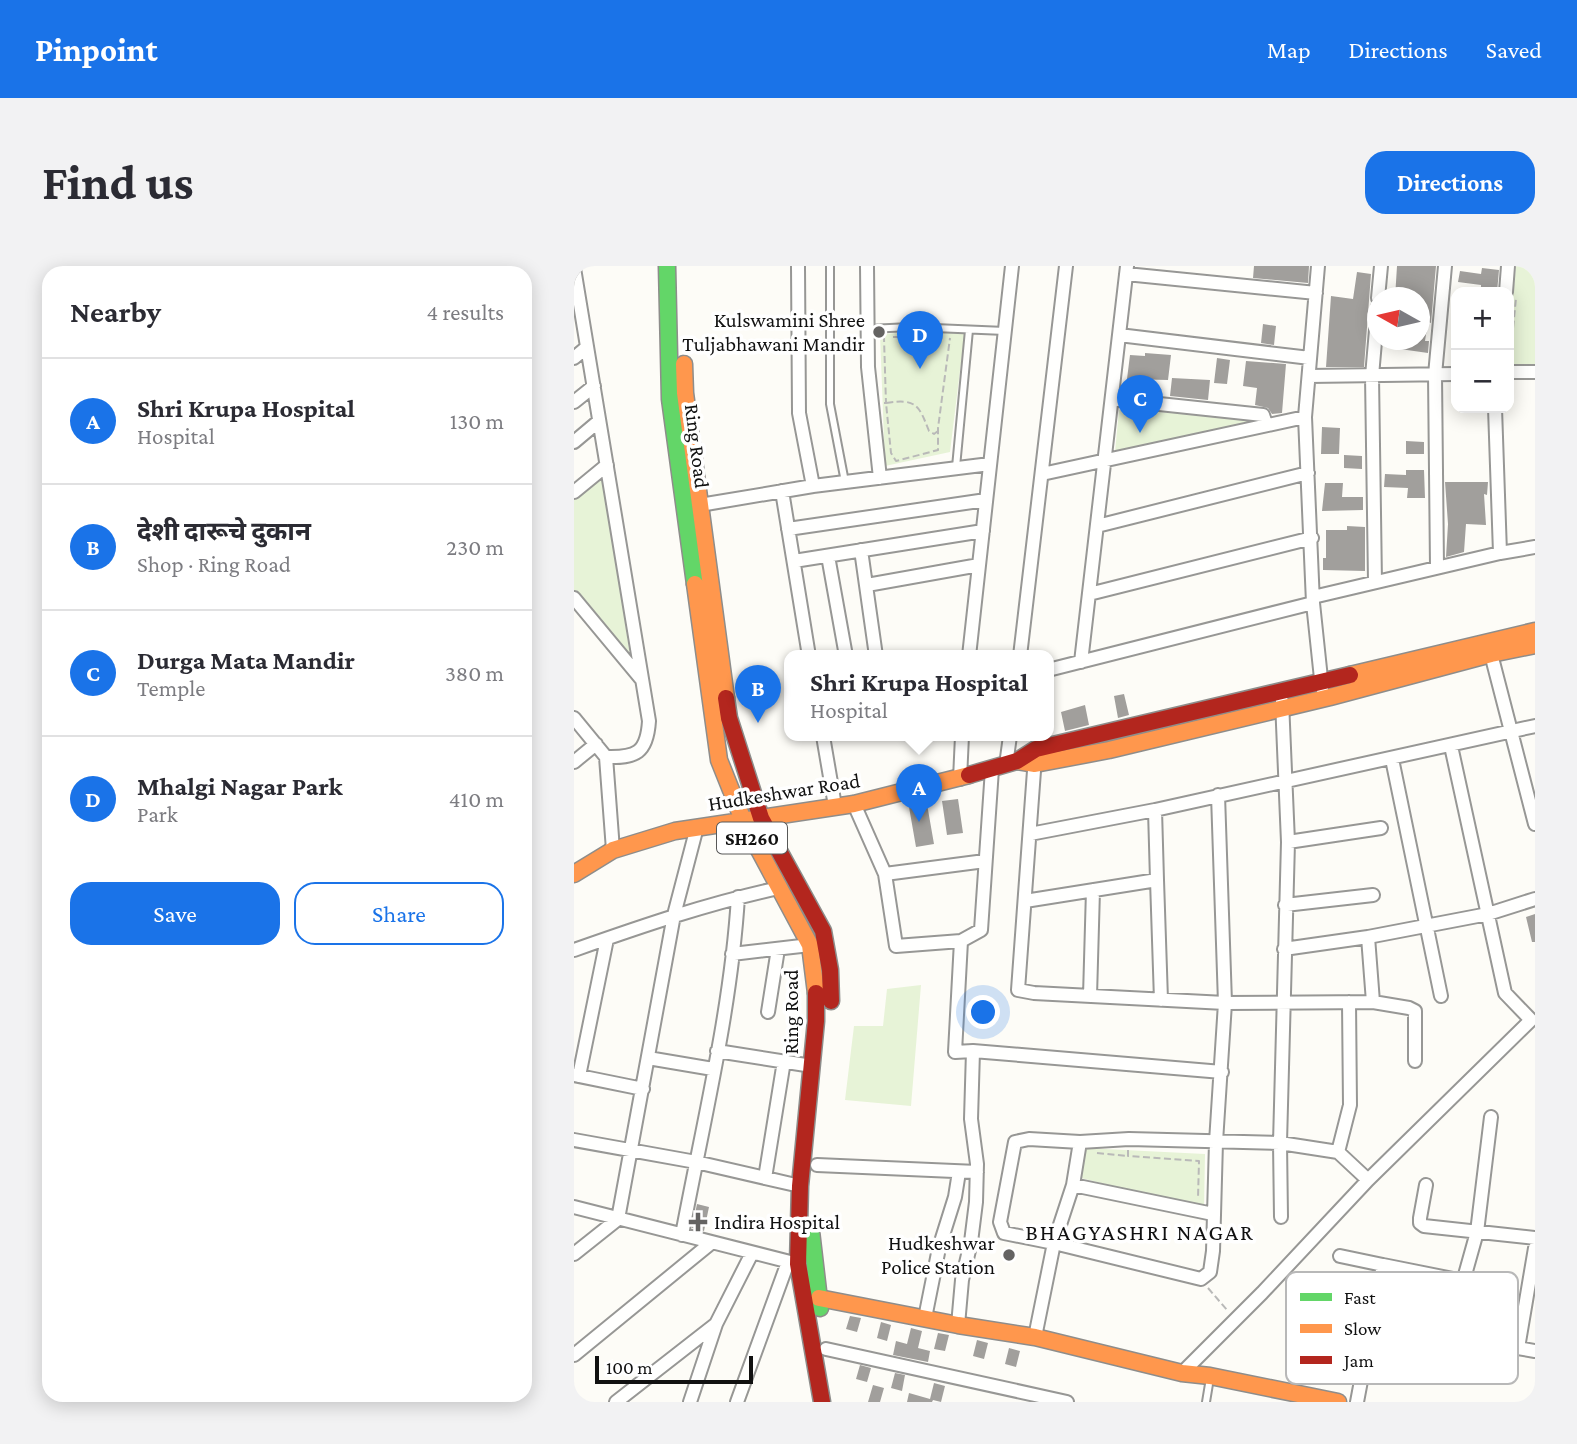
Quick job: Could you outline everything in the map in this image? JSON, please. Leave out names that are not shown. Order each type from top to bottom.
[{"type":"main road","name":"Ring Road","points":[[667,266],[670,399],[719,760],[743,821],[810,946],[816,992],[792,1263],[822,1402]]},
{"type":"main road","name":"Ring Road","points":[[681,266],[685,393],[729,718],[761,818],[823,931],[830,971],[831,1004],[811,1240],[826,1349],[838,1402]]},
{"type":"main road","points":[[1005,765],[1035,757],[1098,752],[1535,631]]},
{"type":"main road","points":[[1322,690],[1535,645]]},
{"type":"main road","name":"Hudkeshwar Road","points":[[574,874],[613,850],[675,831],[854,804],[960,779],[1005,765]]},
{"type":"main road","points":[[819,1298],[958,1325],[1035,1336],[1182,1373],[1210,1376],[1338,1402]]},
{"type":"street","points":[[798,266],[799,413],[813,486]]},
{"type":"street","points":[[867,266],[868,367],[880,478]]},
{"type":"street","points":[[970,650],[1012,266]]},
{"type":"street","points":[[1021,650],[1066,266]]},
{"type":"street","points":[[1318,266],[1305,417],[1313,600],[1322,690]]},
{"type":"street","points":[[1379,287],[1381,266]]},
{"type":"street","points":[[1437,567],[1435,375],[1445,266]]},
{"type":"street","points":[[1506,287],[1508,266]]},
{"type":"street","points":[[574,269],[578,314],[594,386],[649,721],[647,741],[637,752],[622,757],[606,757]]},
{"type":"street","points":[[1080,662],[1127,270],[1316,293]]},
{"type":"street","points":[[1119,335],[1310,358]]},
{"type":"street","points":[[574,358],[587,347]]},
{"type":"street","points":[[1374,350],[1375,582]]},
{"type":"street","points":[[1514,369],[1535,372]]},
{"type":"street","points":[[1308,376],[1451,374]]},
{"type":"street","points":[[574,402],[594,386]]},
{"type":"street","points":[[1112,399],[1263,415],[1266,424]]},
{"type":"street","points":[[1495,413],[1500,552]]},
{"type":"street","points":[[1042,474],[1305,417]]},
{"type":"street","points":[[574,442],[600,421]]},
{"type":"street","points":[[700,505],[813,486],[990,464]]},
{"type":"street","points":[[574,492],[607,465]]},
{"type":"street","points":[[1097,526],[1308,473]]},
{"type":"street","points":[[782,491],[808,650]]},
{"type":"street","points":[[788,529],[986,500]]},
{"type":"street","points":[[794,561],[982,531]]},
{"type":"street","points":[[1089,594],[1312,538]]},
{"type":"street","points":[[1054,668],[1375,582],[1500,552],[1535,547]]},
{"type":"street","points":[[861,550],[875,650]]},
{"type":"street","points":[[828,556],[845,650]]},
{"type":"street","points":[[867,585],[979,565]]},
{"type":"street","points":[[576,606],[642,680]]},
{"type":"street","points":[[1491,654],[1535,824]]},
{"type":"street","points":[[1281,1217],[1280,1143],[1288,842],[1282,700]]},
{"type":"street","points":[[575,719],[606,757],[613,850]]},
{"type":"street","points":[[1030,834],[1155,810],[1535,726]]},
{"type":"street","points":[[825,741],[835,806]]},
{"type":"street","points":[[960,779],[962,741]]},
{"type":"street","points":[[854,804],[885,874],[895,946],[961,942],[981,930],[985,861],[1009,741]]},
{"type":"street","points":[[574,762],[596,744]]},
{"type":"street","points":[[1182,1373],[1368,1180],[1531,1020],[1505,993],[1451,746]]},
{"type":"street","points":[[1035,757],[1018,990],[1224,1003],[1373,1002],[1409,1008],[1415,1011],[1415,1061]]},
{"type":"street","points":[[1392,759],[1441,996]]},
{"type":"street","points":[[1218,795],[1224,1003],[1216,1142],[1213,1251],[1210,1272],[1201,1279],[1004,1233],[1000,1228],[1014,1143],[1030,1139],[1084,1147],[1129,1139],[1216,1142],[1280,1143],[1338,1152],[1368,1180]]},
{"type":"street","points":[[1155,810],[1161,1000]]},
{"type":"street","points":[[574,1254],[618,1219],[674,915],[697,827]]},
{"type":"street","points":[[1288,842],[1381,828]]},
{"type":"street","points":[[885,874],[985,861]]},
{"type":"street","points":[[1025,901],[1157,880]]},
{"type":"street","points":[[574,950],[674,915],[779,888]]},
{"type":"street","points":[[1090,996],[1093,890]]},
{"type":"street","points":[[1285,905],[1373,895]]},
{"type":"street","points":[[682,1235],[717,1051],[738,897]]},
{"type":"street","points":[[1284,949],[1368,937],[1488,914],[1535,899]]},
{"type":"street","points":[[1368,937],[1373,1002]]},
{"type":"street","points":[[607,939],[577,1075],[643,1089]]},
{"type":"street","points":[[961,942],[955,1052],[973,1051],[1222,1072]]},
{"type":"street","points":[[732,954],[810,946]]},
{"type":"street","points":[[768,1012],[778,949]]},
{"type":"street","points":[[1338,1152],[1350,1105],[1349,1002]]},
{"type":"street","points":[[717,1051],[811,1066]]},
{"type":"street","points":[[958,1325],[962,1280],[971,1242],[977,1172],[971,1119],[973,1051]]},
{"type":"street","points":[[648,1058],[713,1069]]},
{"type":"street","points":[[765,1178],[784,1062]]},
{"type":"street","points":[[1466,1272],[1476,1232],[1490,1117]]},
{"type":"street","points":[[574,1140],[696,1162],[800,1186]]},
{"type":"street","points":[[1035,1336],[1054,1243],[1084,1147]]},
{"type":"street","points":[[817,1165],[977,1172]]},
{"type":"street","points":[[925,1318],[939,1248],[955,1197],[959,1172]]},
{"type":"street","points":[[1073,1185],[1213,1214]]},
{"type":"street","points":[[1426,1185],[1420,1223],[1424,1226],[1535,1238]]},
{"type":"street","points":[[574,1207],[792,1263],[737,1402]]},
{"type":"street","points":[[574,1355],[711,1243]]},
{"type":"street","points":[[1518,1342],[1535,1248]]},
{"type":"street","points":[[690,1402],[716,1324],[752,1253]]},
{"type":"street","points":[[1340,1256],[1416,1272]]},
{"type":"street","points":[[1382,1272],[1383,1265]]},
{"type":"street","points":[[616,1402],[716,1324]]},
{"type":"street","points":[[826,1349],[1067,1402]]},
{"type":"street","points":[[1357,1402],[1361,1384]]},
{"type":"lane","points":[[830,266],[830,404],[845,482]]},
{"type":"lane","points":[[868,329],[911,327],[1004,331]]},
{"type":"lane","points":[[956,469],[970,330]]},
{"type":"lane","points":[[1206,1402],[1210,1376]]},
{"type":"path","points":[[924,337],[884,337],[886,403],[891,453],[896,461],[938,450],[950,336]]},
{"type":"path","points":[[872,404],[915,405],[922,410],[929,431],[934,434],[938,431]]},
{"type":"path","points":[[1128,1156],[1129,1139]]},
{"type":"path","points":[[1084,1147],[1128,1156],[1199,1161],[1198,1204]]},
{"type":"path","points":[[1201,1279],[1235,1319]]},
{"type":"green space","points":[[1516,266],[1535,266],[1535,368],[1514,369]]},
{"type":"green space","points":[[965,330],[950,452],[885,466],[880,334]]},
{"type":"green space","points":[[1119,410],[1252,417],[1250,425],[1115,452]]},
{"type":"green space","points":[[603,476],[631,662],[574,590],[574,499]]},
{"type":"green space","points":[[921,985],[911,1106],[845,1100],[854,1026],[883,1026],[887,989]]},
{"type":"green space","points":[[1084,1148],[1205,1154],[1204,1209],[1077,1177]]},
{"type":"building","points":[[1254,266],[1309,266],[1308,283],[1253,278]]},
{"type":"building","points":[[1397,266],[1436,266],[1431,323],[1430,287],[1396,287]]},
{"type":"building","points":[[1482,268],[1499,270],[1497,287],[1458,282],[1460,271],[1481,274]]},
{"type":"building","points":[[1357,272],[1371,274],[1370,287],[1367,287],[1364,367],[1326,367],[1331,296],[1353,299]]},
{"type":"building","points":[[1263,324],[1276,326],[1274,345],[1261,343]]},
{"type":"building","points":[[1407,350],[1428,350],[1428,353]]},
{"type":"building","points":[[1145,353],[1171,355],[1168,380],[1127,379],[1130,355],[1145,356]]},
{"type":"building","points":[[1217,358],[1230,360],[1227,384],[1214,383]]},
{"type":"building","points":[[1246,361],[1286,364],[1282,413],[1272,414],[1268,408],[1255,405],[1257,388],[1243,386]]},
{"type":"building","points":[[1172,378],[1210,380],[1208,400],[1170,396]]},
{"type":"building","points":[[1322,427],[1340,428],[1339,454],[1321,454]]},
{"type":"building","points":[[1406,441],[1424,442],[1424,454],[1406,454]]},
{"type":"building","points":[[1344,455],[1362,456],[1362,469],[1344,468]]},
{"type":"building","points":[[1406,470],[1424,470],[1425,498],[1407,498],[1408,488],[1384,487],[1385,474],[1406,475]]},
{"type":"building","points":[[1445,482],[1488,482],[1487,495],[1484,494],[1486,525],[1466,524],[1464,552],[1446,557],[1448,524]]},
{"type":"building","points":[[1325,483],[1343,483],[1342,497],[1363,497],[1363,510],[1322,511]]},
{"type":"building","points":[[1347,526],[1365,527],[1365,571],[1323,570],[1326,530],[1347,530]]},
{"type":"building","points":[[1124,694],[1129,715],[1118,718],[1114,696]]},
{"type":"building","points":[[1085,705],[1089,725],[1065,731],[1061,712]]},
{"type":"building","points":[[958,799],[963,833],[947,835],[942,801]]},
{"type":"building","points":[[927,804],[934,844],[916,847],[909,807]]},
{"type":"building","points":[[1535,914],[1535,942],[1532,942],[1526,917]]},
{"type":"building","points":[[697,1204],[709,1207],[704,1231],[692,1228]]},
{"type":"building","points":[[850,1316],[861,1318],[857,1332],[846,1329]]},
{"type":"building","points":[[881,1322],[891,1325],[887,1341],[877,1338]]},
{"type":"building","points":[[911,1328],[922,1331],[918,1348],[930,1351],[928,1362],[893,1355],[896,1341],[907,1344]]},
{"type":"building","points":[[938,1333],[949,1335],[945,1351],[934,1349]]},
{"type":"building","points":[[977,1340],[988,1343],[984,1359],[973,1356]]},
{"type":"building","points":[[1009,1348],[1020,1351],[1016,1367],[1005,1364]]},
{"type":"building","points":[[860,1365],[871,1368],[867,1382],[856,1379]]},
{"type":"building","points":[[895,1373],[905,1375],[902,1391],[891,1388]]},
{"type":"building","points":[[934,1383],[945,1386],[941,1402],[907,1402],[909,1393],[930,1399]]},
{"type":"building","points":[[873,1385],[884,1388],[880,1402],[868,1402]]},
{"type":"traffic: fast","points":[[667,266],[670,399],[695,584]]},
{"type":"traffic: fast","points":[[811,1231],[820,1308]]},
{"type":"traffic: slow","points":[[684,364],[685,393],[726,698]]},
{"type":"traffic: slow","points":[[695,584],[719,760],[743,820],[810,945],[816,993]]},
{"type":"traffic: slow","points":[[1350,675],[1535,631]]},
{"type":"traffic: slow","points":[[1017,761],[1035,764],[1109,750],[1535,645]]},
{"type":"traffic: slow","points":[[574,874],[613,850],[675,831],[854,804],[969,775]]},
{"type":"traffic: slow","points":[[819,1298],[1035,1337],[1182,1373],[1210,1376],[1338,1402]]},
{"type":"traffic: jam","points":[[969,775],[1017,761],[1036,749],[1350,675]]},
{"type":"traffic: jam","points":[[726,698],[729,718],[761,818],[823,931],[830,970],[831,1001]]},
{"type":"traffic: jam","points":[[816,993],[816,1021],[800,1186],[798,1264],[822,1402]]},
{"type":"place","name":"Kulswamini Shree Tuljabhawani Mandir","points":[[879,332]]},
{"type":"place","name":"Mhalgi Nagar Park","points":[[920,369]]},
{"type":"place","name":"Durga Mata Mandir","points":[[1140,433]]},
{"type":"place","name":"देशी दारूचे दुकान","points":[[758,723]]},
{"type":"place","name":"Shri Krupa Hospital","points":[[919,822]]},
{"type":"place","name":"Indira Hospital","points":[[698,1222]]},
{"type":"place","name":"Hudkeshwar Police Station","points":[[1009,1255]]},
{"type":"district","name":"BHAGYASHRI NAGAR","points":[[1140,1232]]}]
